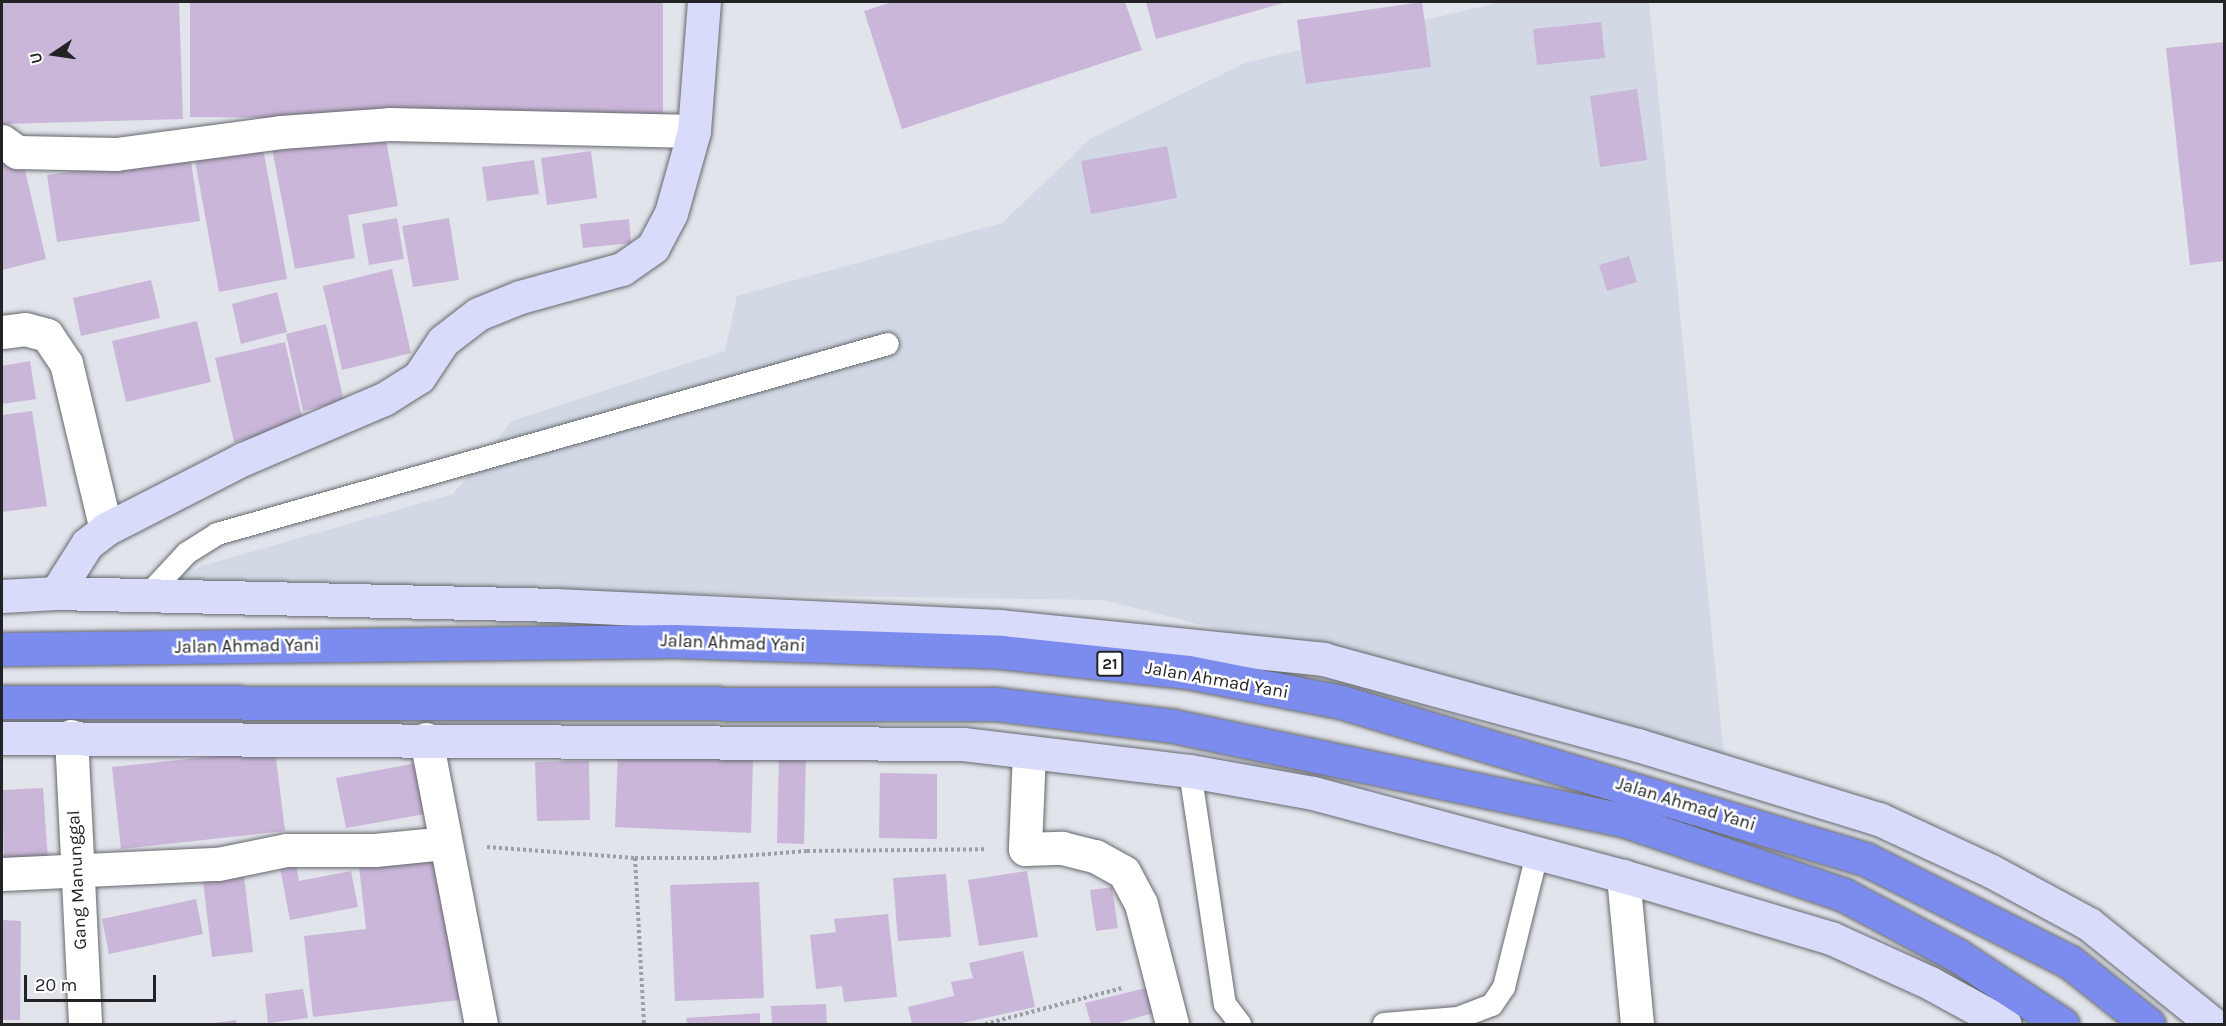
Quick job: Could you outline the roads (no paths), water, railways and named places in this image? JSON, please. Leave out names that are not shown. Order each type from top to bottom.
[{"type":"highway","name":"Jalan Ahmad Yani","points":[[2,649],[674,641],[1001,652],[1188,672],[1341,702],[1865,860],[2070,962],[2148,1024]]},
{"type":"highway","name":"Jalan Ahmad Yani","points":[[2,702],[995,705],[1173,726],[1626,821],[1844,895],[1957,955],[2062,1024]]},
{"type":"street","points":[[56,593],[87,544],[106,529],[243,459],[384,399],[419,377],[443,341],[478,314],[520,297],[622,269],[653,247],[671,213],[694,131],[704,2]]},
{"type":"street","points":[[2,141],[17,152],[116,154],[281,132],[389,124],[694,131]]},
{"type":"street","points":[[2,332],[25,330],[47,335],[66,363],[106,529]]},
{"type":"street","points":[[2,596],[56,593],[556,605],[1000,626],[1323,659],[1638,745],[1879,819],[1991,871],[2089,924],[2213,1024]]},
{"type":"street","points":[[2,738],[71,736],[963,744],[1190,771],[1313,793],[1537,855],[1623,876],[1831,938],[1930,983],[2001,1024]]},
{"type":"street","name":"Gang Manunggal","points":[[71,736],[75,870],[85,1024]]},
{"type":"street","points":[[426,739],[445,843],[472,966],[481,1024]]},
{"type":"street","points":[[1029,752],[1025,849],[1062,848],[1095,856],[1124,872],[1141,904],[1172,1024]]},
{"type":"street","points":[[2,874],[218,864],[286,850],[375,850],[445,843]]},
{"type":"street","points":[[1623,876],[1637,1024]]},
{"type":"lane","points":[[148,595],[187,553],[217,534],[888,344]]},
{"type":"lane","points":[[1190,771],[1225,1004],[1240,1024]]},
{"type":"lane","points":[[1384,1024],[1458,1018],[1492,1005],[1504,987],[1537,855]]}]
